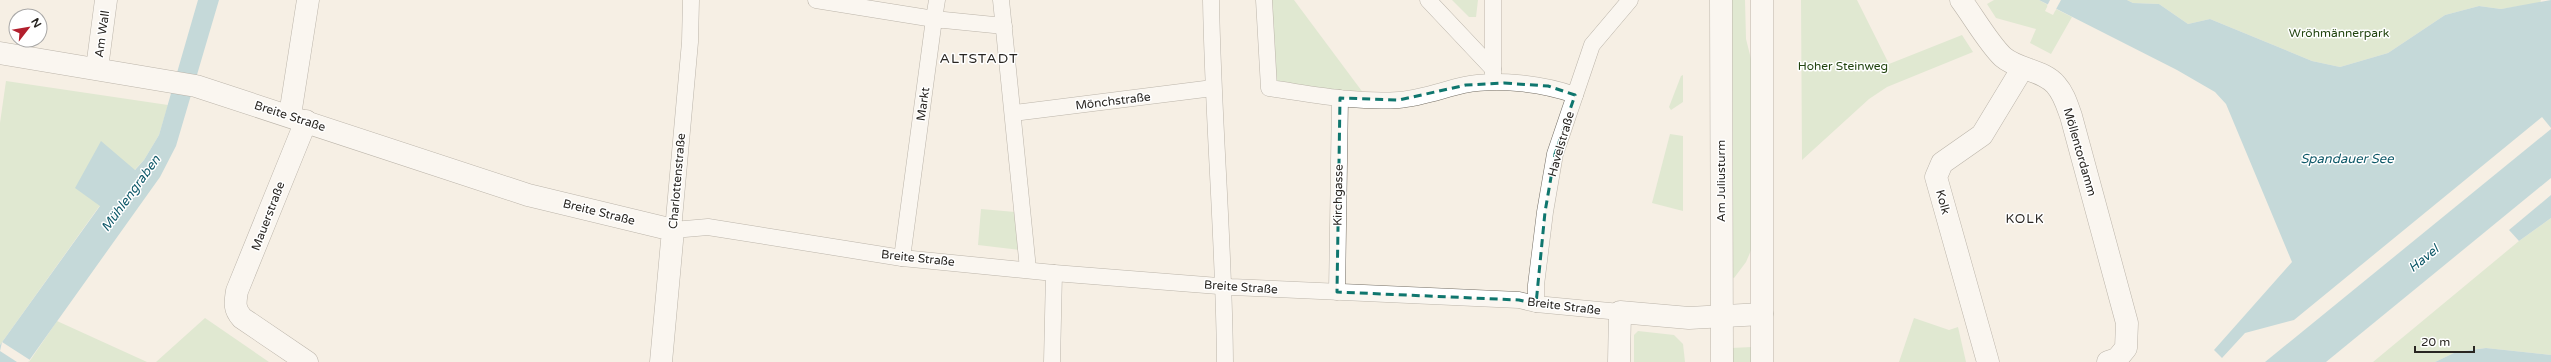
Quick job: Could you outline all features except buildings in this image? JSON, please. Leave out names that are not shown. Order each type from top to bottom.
[{"type":"street","name":"Am Wall","points":[[98,68],[106,0]]},
{"type":"street","name":"Mauerstraße","points":[[307,362],[242,318],[236,312],[237,291],[298,118],[308,0]]},
{"type":"street","name":"Charlottenstraße","points":[[661,362],[690,42],[691,0]]},
{"type":"street","points":[[816,0],[934,19],[1004,26]]},
{"type":"street","name":"Markt","points":[[902,258],[937,0]]},
{"type":"street","points":[[1001,0],[1014,114],[1028,269]]},
{"type":"street","points":[[1211,0],[1213,88],[1224,286],[1225,362]]},
{"type":"street","points":[[1264,0],[1269,88],[1340,98],[1399,100],[1421,97],[1493,76],[1548,86],[1576,94]]},
{"type":"street","points":[[1428,0],[1493,76]]},
{"type":"street","points":[[1493,0],[1493,76]]},
{"type":"street","name":"Havelstraße","points":[[1536,304],[1536,285],[1545,212],[1555,154],[1592,45],[1630,0]]},
{"type":"street","name":"Am Juliusturm","points":[[1721,0],[1722,362]]},
{"type":"street","points":[[1762,0],[1762,362]]},
{"type":"street","name":"Möllentordamm","points":[[1961,0],[2003,57],[2022,69],[2048,78],[2056,84],[2071,116],[2127,323],[2126,348],[2117,359],[2108,362]]},
{"type":"street","name":"Breite Straße","points":[[0,53],[66,65],[98,68],[174,80],[298,118],[528,195],[673,230],[708,227],[902,258],[1028,269],[1054,273],[1224,286],[1520,300],[1536,304],[1689,318],[1721,315],[1762,314]]},
{"type":"street","name":"Kolk","points":[[1988,362],[1936,177],[1942,163],[1982,135],[2022,69]]},
{"type":"street","name":"Mönchstraße","points":[[1014,114],[1213,88]]},
{"type":"street","name":"Kirchgasse","points":[[1337,292],[1340,98]]},
{"type":"street","points":[[1052,362],[1054,273]]},
{"type":"street","points":[[1619,362],[1620,312]]},
{"type":"highlighted area","points":[[1504,83],[1548,86],[1575,95],[1555,154],[1545,212],[1536,304],[1519,300],[1337,292],[1340,98],[1399,100],[1466,85]]},
{"type":"green space","points":[[1271,0],[1294,0],[1364,94],[1276,85]]},
{"type":"green space","points":[[1452,0],[1478,0],[1476,17],[1469,17]]},
{"type":"green space","points":[[1730,0],[1745,0],[1746,39],[1752,63],[1752,248],[1746,262],[1734,278],[1732,277]]},
{"type":"green space","name":"Hoher Steinweg","points":[[1801,0],[1857,0],[1889,64],[1962,35],[1973,52],[1887,87],[1869,99],[1802,160]]},
{"type":"green space","points":[[1994,0],[2039,0],[2048,5],[2045,11],[2053,15],[2056,9],[2072,17],[2051,54],[2030,43],[2036,29],[1996,18],[1987,4]]},
{"type":"green space","name":"Wröhmännerpark","points":[[2127,0],[2541,0],[2540,3],[2501,9],[2479,6],[2445,15],[2388,53],[2340,67],[2312,61],[2210,19],[2188,24],[2159,4],[2133,3]]},
{"type":"green space","points":[[1683,75],[1683,102],[1671,110],[1669,107],[1681,76]]},
{"type":"green space","points":[[6,81],[168,105],[159,135],[144,160],[98,208],[0,345],[0,123]]},
{"type":"green space","points":[[1670,134],[1683,136],[1683,211],[1652,203]]},
{"type":"green space","points":[[981,209],[1025,213],[1021,250],[978,245]]},
{"type":"green space","points":[[2551,218],[2551,355],[2486,348],[2456,352],[2435,362],[2373,362],[2519,241]]},
{"type":"green space","points":[[205,318],[269,362],[156,362]]},
{"type":"green space","points":[[1914,318],[1949,330],[1958,327],[1966,362],[1899,362]]},
{"type":"green space","points":[[57,321],[147,362],[29,362]]},
{"type":"green space","points":[[1638,331],[1674,335],[1683,344],[1685,362],[1634,362],[1634,335]]},
{"type":"green space","points":[[1752,347],[1752,362],[1732,362],[1731,348]]},
{"type":"water","name":"Mühlengraben","points":[[198,0],[219,0],[176,146],[160,177],[28,362],[0,362],[0,345],[100,206],[75,188],[101,141],[135,170],[144,160],[159,135]]},
{"type":"water","name":"Spandauer See","points":[[2039,0],[2127,0],[2133,3],[2159,4],[2188,24],[2210,19],[2312,61],[2340,67],[2388,53],[2445,15],[2479,6],[2501,9],[2551,0],[2551,128],[2542,117],[2294,320],[2245,333],[2222,358],[2214,350],[2292,262],[2226,104],[2215,92],[2177,70]]},
{"type":"water","name":"Havel","points":[[2551,129],[2551,178],[2326,362],[2265,362]]},
{"type":"water","points":[[2551,195],[2551,218],[2519,241],[2509,230]]},
{"type":"water","points":[[2486,348],[2551,355],[2551,362],[2435,362],[2456,352]]},
{"type":"pier","points":[[2050,0],[2061,0],[2055,11],[2047,6]]},
{"type":"pier","points":[[2,342],[30,360],[28,362],[17,362],[0,351]]},
{"type":"district","name":"ALTSTADT","points":[[979,58]]},
{"type":"district","name":"KOLK","points":[[2025,218]]}]
